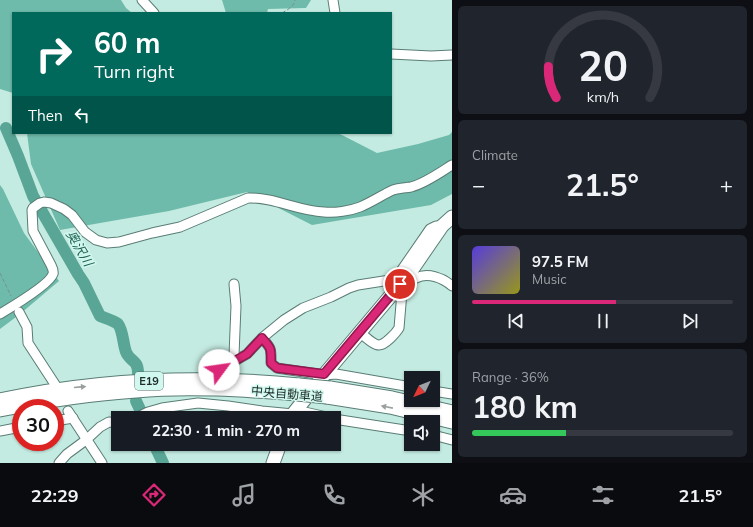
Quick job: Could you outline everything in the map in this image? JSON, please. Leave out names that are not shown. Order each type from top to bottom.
[{"type":"highway","points":[[295,411],[324,374],[402,286],[442,226],[452,217]]},
{"type":"highway","name":"中央自動車道","points":[[0,400],[72,387],[135,381],[218,380],[269,382],[298,389],[328,393],[392,398],[452,412]]},
{"type":"highway","name":"中央自動車道","points":[[0,410],[73,397],[136,391],[177,389],[298,389]]},
{"type":"highway","name":"中央自動車道","points":[[328,393],[452,422]]},
{"type":"highway","points":[[273,463],[277,451]]},
{"type":"street","points":[[142,0],[153,12]]},
{"type":"street","points":[[333,0],[335,12]]},
{"type":"street","points":[[392,54],[431,56],[452,55]]},
{"type":"street","points":[[0,314],[17,308],[53,274],[51,264],[33,231],[32,210],[40,203],[51,203],[64,209],[72,215],[84,232],[96,240],[119,242],[180,227],[248,198],[266,199],[312,211],[324,212],[352,210],[400,187],[420,183],[439,174],[452,165]]},
{"type":"street","points":[[215,375],[224,367],[247,354],[262,338],[284,320],[303,308],[349,288],[358,285],[390,280],[397,276],[430,229],[436,226],[442,226]]},
{"type":"street","points":[[360,332],[374,343],[379,345],[384,344],[398,328],[402,286],[416,278],[425,275],[448,282],[452,286]]},
{"type":"street","points":[[234,284],[236,306],[234,355],[236,360]]},
{"type":"street","points":[[11,296],[26,327],[28,343],[58,389]]},
{"type":"street","points":[[262,338],[270,346],[271,363],[277,368],[324,374],[336,374],[404,386]]},
{"type":"street","points":[[440,392],[452,394]]},
{"type":"street","points":[[152,411],[199,399],[228,406],[262,411]]},
{"type":"street","points":[[64,417],[70,414],[102,463]]},
{"type":"street","points":[[341,420],[404,430]]},
{"type":"street","points":[[58,463],[100,427],[111,422]]},
{"type":"street","points":[[0,431],[12,429]]},
{"type":"street","points":[[440,437],[452,440]]},
{"type":"path","points":[[284,12],[295,4],[295,0]]},
{"type":"path","points":[[0,273],[11,296]]},
{"type":"green space","points":[[0,0],[121,0],[131,12],[12,12],[12,93],[0,89]]},
{"type":"green space","points":[[222,0],[311,0],[306,8],[268,9],[267,12],[226,12]]},
{"type":"green space","points":[[452,132],[452,194],[431,205],[312,225],[247,192],[169,211],[60,230],[31,164],[27,134],[340,134],[377,153],[418,144],[449,135]]},
{"type":"green space","points":[[0,185],[24,233],[59,281],[0,329]]},
{"type":"waterway","name":"奥沢川","points":[[6,128],[33,196],[84,283],[100,316],[114,321],[120,327],[126,352],[137,365],[138,373]]},
{"type":"waterway","name":"奥沢川","points":[[136,401],[141,411]]},
{"type":"waterway","name":"奥沢川","points":[[157,451],[163,463]]},
{"type":"route","points":[[219,370],[247,354],[262,338],[270,346],[271,363],[277,368],[324,374],[400,284]]}]
